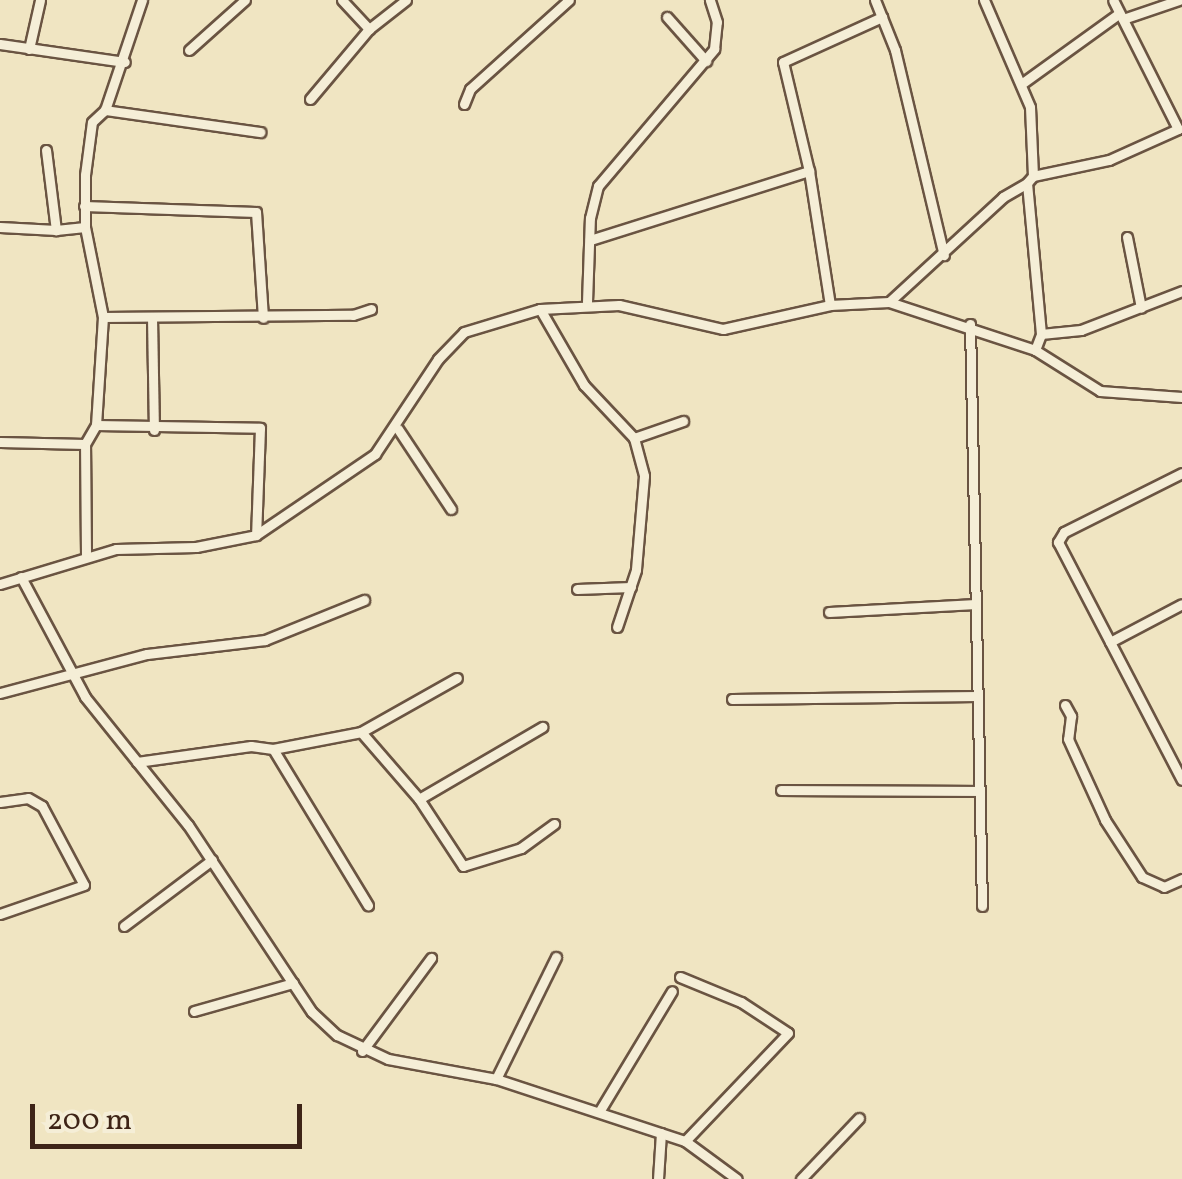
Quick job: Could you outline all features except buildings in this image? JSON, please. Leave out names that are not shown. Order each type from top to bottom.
[{"type":"street","points":[[29,49],[40,0]]},
{"type":"street","points":[[86,556],[85,444],[96,426],[103,317],[85,226],[92,122],[106,110],[125,62],[142,0]]},
{"type":"street","points":[[190,50],[245,0]]},
{"type":"street","points":[[342,0],[368,29]]},
{"type":"street","points":[[310,99],[368,29],[406,0]]},
{"type":"street","points":[[464,104],[470,89],[569,0]]},
{"type":"street","points":[[588,302],[590,240],[598,186],[706,61],[718,40],[710,0]]},
{"type":"street","points":[[875,0],[944,255]]},
{"type":"street","points":[[984,0],[1024,82],[1042,334],[1035,350]]},
{"type":"street","points":[[888,302],[1030,179],[1109,160],[1178,130],[1113,0]]},
{"type":"street","points":[[1024,82],[1120,17],[1179,0]]},
{"type":"street","points":[[667,16],[706,61]]},
{"type":"street","points":[[830,305],[809,171],[783,62],[882,17]]},
{"type":"street","points":[[0,44],[125,62]]},
{"type":"street","points":[[106,110],[260,132]]},
{"type":"street","points":[[46,150],[56,230]]},
{"type":"street","points":[[590,240],[809,171]]},
{"type":"street","points":[[84,206],[256,212],[262,318]]},
{"type":"street","points":[[0,227],[56,230],[85,226]]},
{"type":"street","points":[[1127,236],[1142,308]]},
{"type":"street","points":[[1042,334],[1081,330],[1182,291]]},
{"type":"street","points":[[0,584],[86,556],[152,545],[196,548],[256,535],[375,454],[398,429],[449,344],[476,324],[540,308],[588,302],[723,329],[830,305],[888,302],[970,324],[1035,350],[1100,391],[1182,397]]},
{"type":"street","points":[[103,317],[353,315],[372,308]]},
{"type":"street","points":[[540,308],[584,385],[634,438],[644,476],[631,587],[617,627]]},
{"type":"street","points":[[152,317],[154,430]]},
{"type":"street","points":[[970,324],[982,906]]},
{"type":"street","points":[[634,438],[683,421]]},
{"type":"street","points":[[96,426],[154,430],[260,428],[256,535]]},
{"type":"street","points":[[398,429],[451,509]]},
{"type":"street","points":[[0,442],[85,444]]},
{"type":"street","points":[[1182,474],[1064,532],[1058,542],[1182,780]]},
{"type":"street","points":[[21,577],[69,670],[212,860],[312,1012],[362,1051],[496,1078],[685,1141],[737,1179]]},
{"type":"street","points":[[577,588],[631,587]]},
{"type":"street","points":[[0,694],[69,670],[190,646],[248,644],[364,600]]},
{"type":"street","points":[[829,612],[976,604]]},
{"type":"street","points":[[1110,642],[1182,604]]},
{"type":"street","points":[[136,762],[251,746],[273,749],[362,732],[457,678]]},
{"type":"street","points":[[732,699],[977,696]]},
{"type":"street","points":[[1065,705],[1076,756],[1105,820],[1142,877],[1164,887],[1182,879]]},
{"type":"street","points":[[418,798],[542,727]]},
{"type":"street","points":[[362,732],[418,798],[464,866],[521,848],[554,824]]},
{"type":"street","points":[[273,749],[368,905]]},
{"type":"street","points":[[781,790],[980,791]]},
{"type":"street","points":[[0,802],[28,798],[42,806],[84,884],[72,894],[0,914]]},
{"type":"street","points":[[124,926],[212,860]]},
{"type":"street","points":[[496,1078],[556,957]]},
{"type":"street","points":[[362,1051],[431,958]]},
{"type":"street","points":[[680,976],[741,1002],[788,1033],[685,1141]]},
{"type":"street","points":[[194,1011],[293,983]]},
{"type":"street","points":[[599,1112],[672,991]]},
{"type":"street","points":[[801,1179],[858,1118]]},
{"type":"street","points":[[658,1179],[661,1133]]},
{"type":"street","points":[[810,1170],[822,1179]]}]
